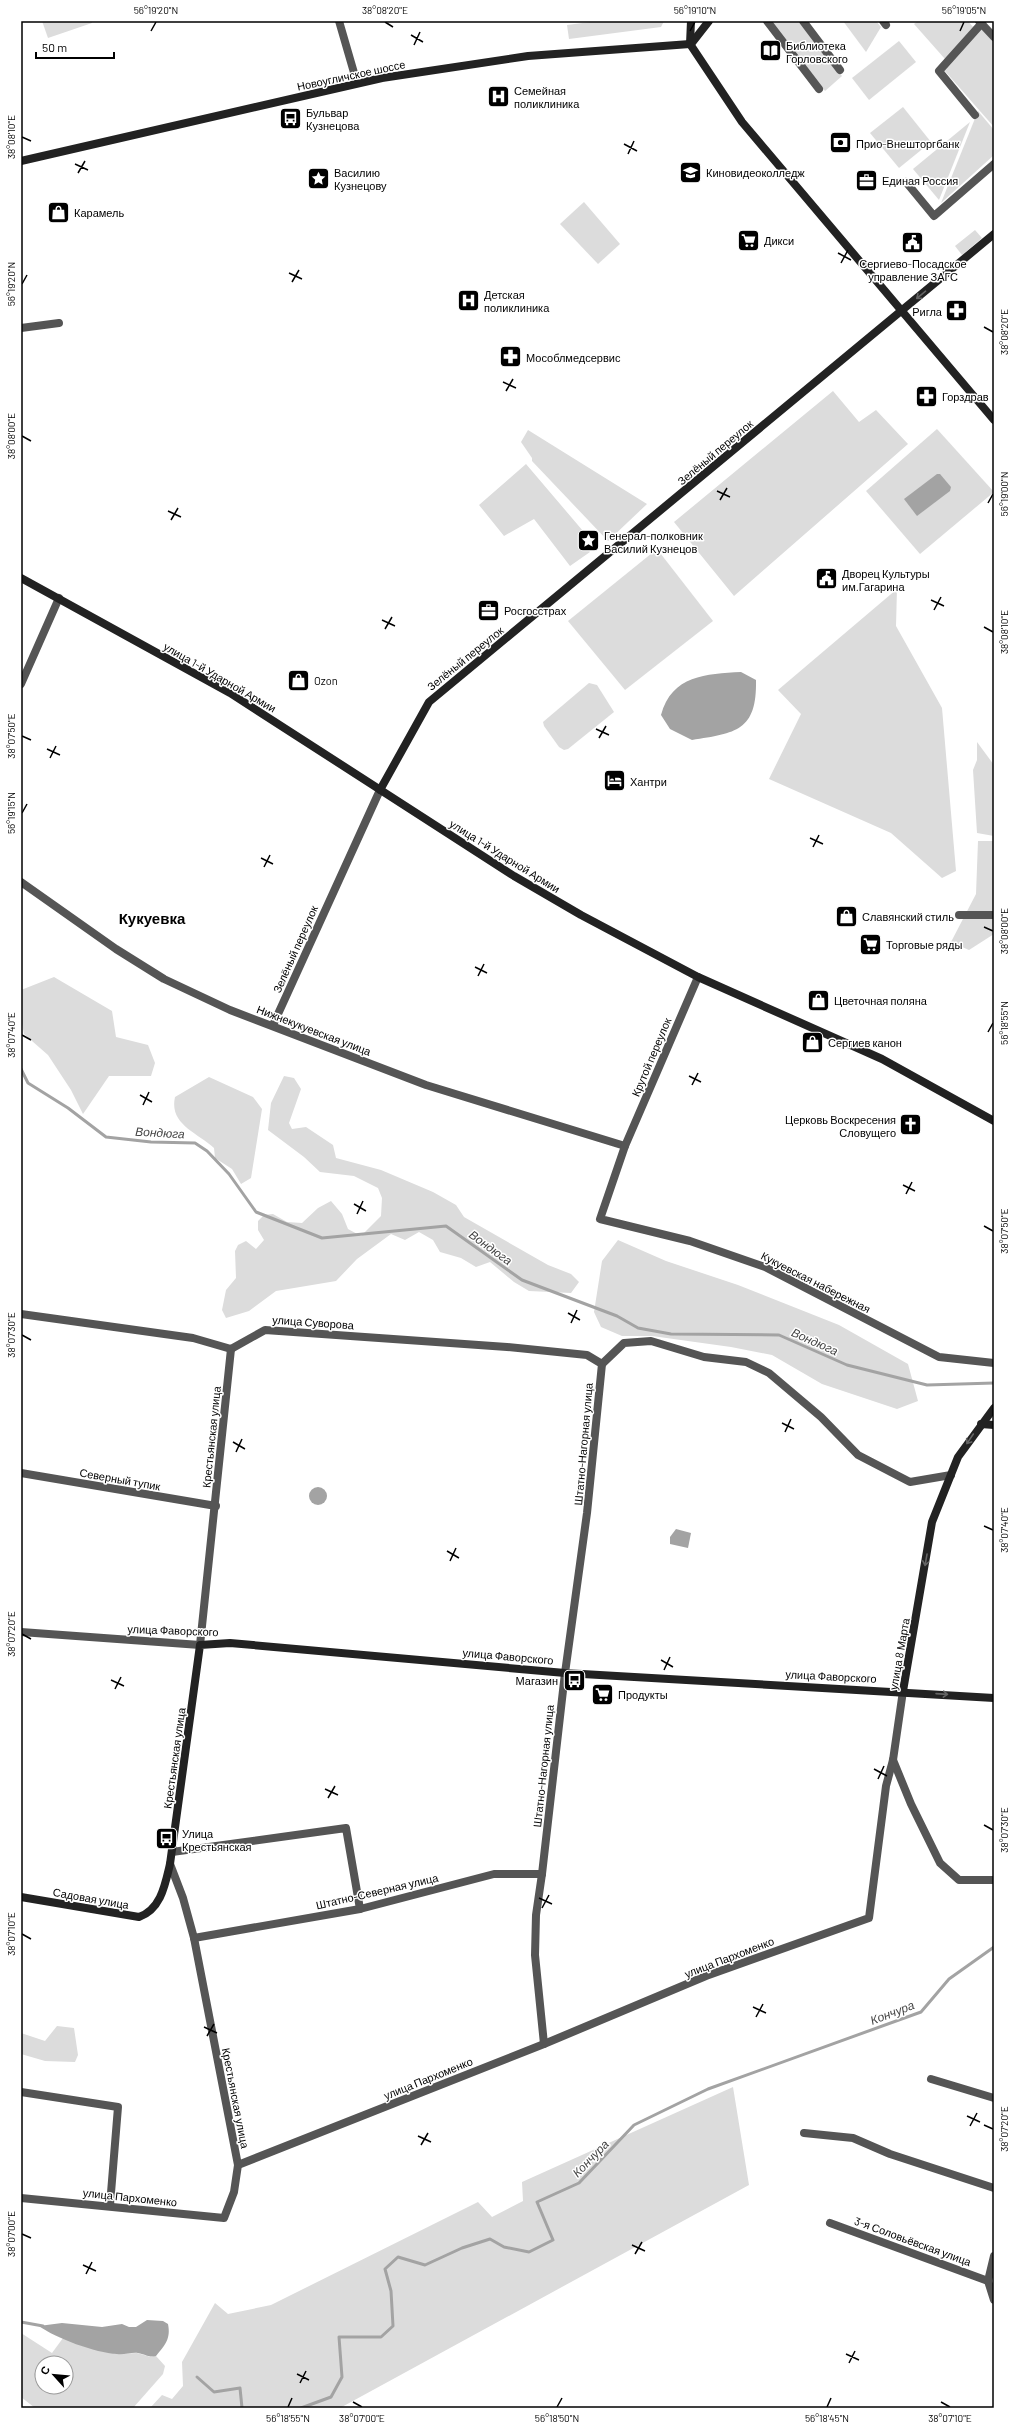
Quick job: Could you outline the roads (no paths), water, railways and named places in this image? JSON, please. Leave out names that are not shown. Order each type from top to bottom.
[{"type":"main road","points":[[691,21],[690,44],[742,122],[994,420]]},
{"type":"main road","points":[[690,44],[709,21]]},
{"type":"main road","name":"Новоугличское шоссе","points":[[21,161],[357,83],[528,56],[690,44]]},
{"type":"main road","name":"Зелёный переулок","points":[[380,790],[429,702],[994,234]]},
{"type":"main road","name":"улица 1-й Ударной Армии","points":[[21,578],[230,693],[514,876],[575,911],[698,977],[882,1059],[994,1121]]},
{"type":"main road","name":"улица 8 Марта","points":[[903,1691],[932,1522],[958,1457],[994,1408]]},
{"type":"main road","points":[[981,1424],[994,1425]]},
{"type":"main road","name":"улица Фаворского","points":[[200,1645],[230,1643],[565,1672],[903,1691],[994,1698]]},
{"type":"main road","name":"Крестьянская улица","points":[[170,1864],[200,1645]]},
{"type":"main road","name":"Садовая улица","points":[[21,1897],[139,1917],[149,1914],[164,1891],[170,1864]]},
{"type":"street","points":[[340,21],[357,83]]},
{"type":"street","points":[[767,21],[820,89]]},
{"type":"street","points":[[803,21],[840,70]]},
{"type":"street","points":[[975,115],[939,71],[980,22],[994,37]]},
{"type":"street","points":[[906,182],[934,216],[994,164]]},
{"type":"street","points":[[21,328],[59,323]]},
{"type":"street","points":[[21,684],[59,598]]},
{"type":"street","name":"Зелёный переулок","points":[[273,1025],[380,790]]},
{"type":"street","name":"Нижнекукуевская улица","points":[[21,882],[116,949],[164,979],[230,1010],[273,1025],[426,1085],[625,1146]]},
{"type":"street","points":[[959,915],[994,915]]},
{"type":"street","name":"Крутой переулок","points":[[600,1219],[625,1146],[698,977]]},
{"type":"street","name":"Кукуевская набережная","points":[[600,1219],[690,1241],[765,1267],[939,1358],[994,1363]]},
{"type":"street","points":[[21,1314],[193,1338],[231,1349]]},
{"type":"street","name":"улица Суворова","points":[[231,1349],[264,1330],[507,1347],[587,1355],[602,1364]]},
{"type":"street","points":[[602,1364],[624,1343],[651,1342],[704,1357],[746,1362],[769,1373],[821,1417],[858,1455],[910,1482],[951,1475]]},
{"type":"street","name":"Крестьянская улица","points":[[200,1645],[216,1506],[231,1349]]},
{"type":"street","name":"Штатно-Нагорная улица","points":[[544,2044],[535,1955],[536,1915],[565,1672],[587,1513],[602,1364]]},
{"type":"street","name":"Северный тупик","points":[[21,1473],[216,1506]]},
{"type":"street","name":"улица Фаворского","points":[[21,1632],[200,1645]]},
{"type":"street","name":"улица 8 Марта","points":[[869,1918],[886,1786],[893,1760],[903,1691]]},
{"type":"street","points":[[893,1760],[911,1804],[940,1863],[959,1880],[994,1880]]},
{"type":"street","points":[[172,1852],[346,1828],[360,1909]]},
{"type":"street","name":"Крестьянская улица","points":[[170,1864],[183,1898],[194,1938],[238,2165]]},
{"type":"street","name":"Штатно-Северная улица","points":[[194,1938],[360,1909],[494,1874],[542,1874]]},
{"type":"street","name":"улица Пархоменко","points":[[21,2198],[110,2205],[224,2218],[234,2192],[238,2165],[544,2044],[706,1976],[869,1918]]},
{"type":"street","points":[[931,2079],[994,2098]]},
{"type":"street","points":[[21,2092],[118,2107],[110,2205]]},
{"type":"street","points":[[804,2133],[853,2138],[890,2154],[994,2188]]},
{"type":"street","name":"3-я Соловьёвская улица","points":[[830,2223],[988,2281]]},
{"type":"street","points":[[994,2256],[988,2281],[994,2300]]},
{"type":"waterway","name":"Вондюга","points":[[21,1069],[28,1083],[68,1108],[106,1137],[151,1142],[195,1143],[207,1151],[229,1174],[256,1212],[322,1238],[446,1226],[522,1280],[617,1316],[638,1328],[671,1334],[779,1335],[847,1365],[927,1385],[994,1383]]},
{"type":"waterway","name":"Кончура","points":[[301,2408],[331,2397],[342,2377],[339,2337],[381,2337],[393,2326],[391,2291],[385,2269],[398,2257],[425,2265],[462,2248],[490,2239],[504,2247],[529,2252],[553,2240],[537,2202],[579,2183],[634,2125],[708,2089],[921,2012],[949,1979],[994,1947]]},
{"type":"waterway","points":[[21,2322],[43,2326]]},
{"type":"waterway","points":[[197,2377],[214,2392],[240,2388],[242,2408]]},
{"type":"place","name":"Библиотека Горловского","points":[[770,51]]},
{"type":"place","name":"Семейная поликлиника","points":[[498,96]]},
{"type":"place","name":"Бульвар Кузнецова","points":[[290,118]]},
{"type":"place","name":"Прио-Внешторгбанк","points":[[840,143]]},
{"type":"place","name":"Киновидеоколледж","points":[[690,172]]},
{"type":"place","name":"Василию Кузнецову","points":[[318,178]]},
{"type":"place","name":"Единая Россия","points":[[866,180]]},
{"type":"place","name":"Карамель","points":[[59,212]]},
{"type":"place","name":"Дикси","points":[[749,240]]},
{"type":"place","name":"Сергиево-Посадское управление ЗАГС","points":[[913,243]]},
{"type":"place","name":"Детская поликлиника","points":[[468,300]]},
{"type":"place","name":"Ригла","points":[[957,311]]},
{"type":"place","name":"Мособлмедсервис","points":[[511,357]]},
{"type":"place","name":"Горздрав","points":[[926,396]]},
{"type":"place","name":"Генерал-полковник Василий Кузнецов","points":[[588,541]]},
{"type":"place","name":"Дворец Культуры им.Гагарина","points":[[827,579]]},
{"type":"place","name":"Росгосстрах","points":[[488,610]]},
{"type":"place","name":"Ozon","points":[[299,680]]},
{"type":"place","name":"Хантри","points":[[614,781]]},
{"type":"place","name":"Славянский стиль","points":[[847,916]]},
{"type":"place","name":"Торговые ряды","points":[[871,944]]},
{"type":"place","name":"Цветочная поляна","points":[[819,1000]]},
{"type":"place","name":"Сергиев канон","points":[[812,1042]]},
{"type":"place","name":"Церковь Воскресения Словущего","points":[[911,1125]]},
{"type":"place","name":"Магазин","points":[[574,1680]]},
{"type":"place","name":"Продукты","points":[[603,1694]]},
{"type":"place","name":"Улица Крестьянская","points":[[167,1839]]},
{"type":"district","name":"Кукуевка","points":[[152,918]]}]
